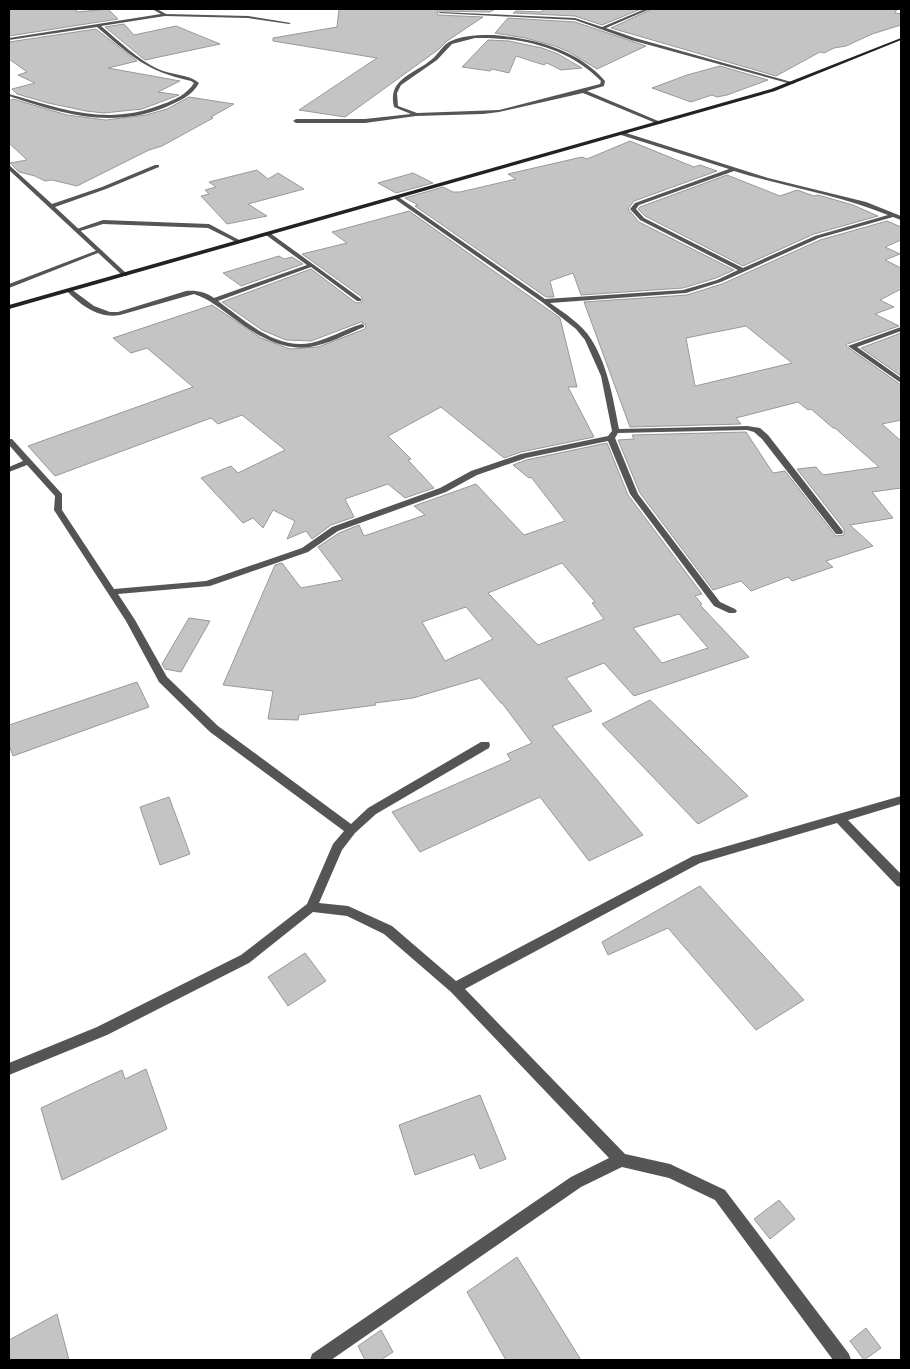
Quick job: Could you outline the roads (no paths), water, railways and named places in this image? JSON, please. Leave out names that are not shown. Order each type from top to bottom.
[{"type":"street","points":[[154,9],[165,15]]},
{"type":"street","points":[[603,28],[648,9]]},
{"type":"street","points":[[440,13],[575,19],[633,39],[793,83]]},
{"type":"street","points":[[9,39],[165,15],[248,16],[289,22]]},
{"type":"street","points":[[9,95],[62,112],[87,117],[132,115],[156,108],[185,96],[194,89],[197,83],[193,80],[166,74],[148,64],[97,26]]},
{"type":"street","points":[[296,121],[365,121],[416,115],[463,115],[499,112],[596,88],[602,84],[602,81],[575,56],[538,43],[495,38],[470,38],[449,43],[434,59],[397,86],[393,96],[396,107],[416,115]]},
{"type":"street","points":[[9,307],[660,123],[793,83],[901,39]]},
{"type":"street","points":[[583,91],[660,123]]},
{"type":"street","points":[[623,134],[734,169],[864,203],[901,218]]},
{"type":"street","points":[[51,206],[104,188],[157,166]]},
{"type":"street","points":[[9,167],[125,275]]},
{"type":"street","points":[[734,169],[637,204],[633,209],[642,219],[742,270]]},
{"type":"street","points":[[395,197],[544,301],[578,328],[588,339],[605,376],[614,434],[634,494],[717,604],[732,611]]},
{"type":"street","points":[[544,301],[684,292],[719,281],[817,237],[894,215]]},
{"type":"street","points":[[77,230],[103,222],[209,226],[240,242]]},
{"type":"street","points":[[268,234],[359,300]]},
{"type":"street","points":[[9,286],[100,251]]},
{"type":"street","points":[[214,300],[312,265]]},
{"type":"street","points":[[69,290],[97,312],[107,315],[118,314],[186,292],[200,293],[214,300],[271,341],[282,344],[310,345],[362,326]]},
{"type":"street","points":[[901,329],[852,346],[901,381]]},
{"type":"street","points":[[111,592],[207,584],[305,550],[335,530],[443,490],[474,473],[524,456],[614,434],[747,428],[756,430],[765,437],[787,464],[839,532]]},
{"type":"street","points":[[9,441],[59,496],[58,510],[130,620],[163,679],[214,729],[351,830]]},
{"type":"street","points":[[9,470],[27,462]]},
{"type":"street","points":[[9,1069],[102,1031],[245,959],[311,908],[337,847],[351,830],[372,811],[485,745]]},
{"type":"street","points":[[455,988],[696,859],[901,800]]},
{"type":"street","points":[[839,818],[901,882]]},
{"type":"street","points":[[311,908],[348,911],[388,930],[455,988],[621,1160],[670,1171],[720,1195],[843,1360]]},
{"type":"street","points":[[318,1360],[576,1182],[621,1160]]}]
